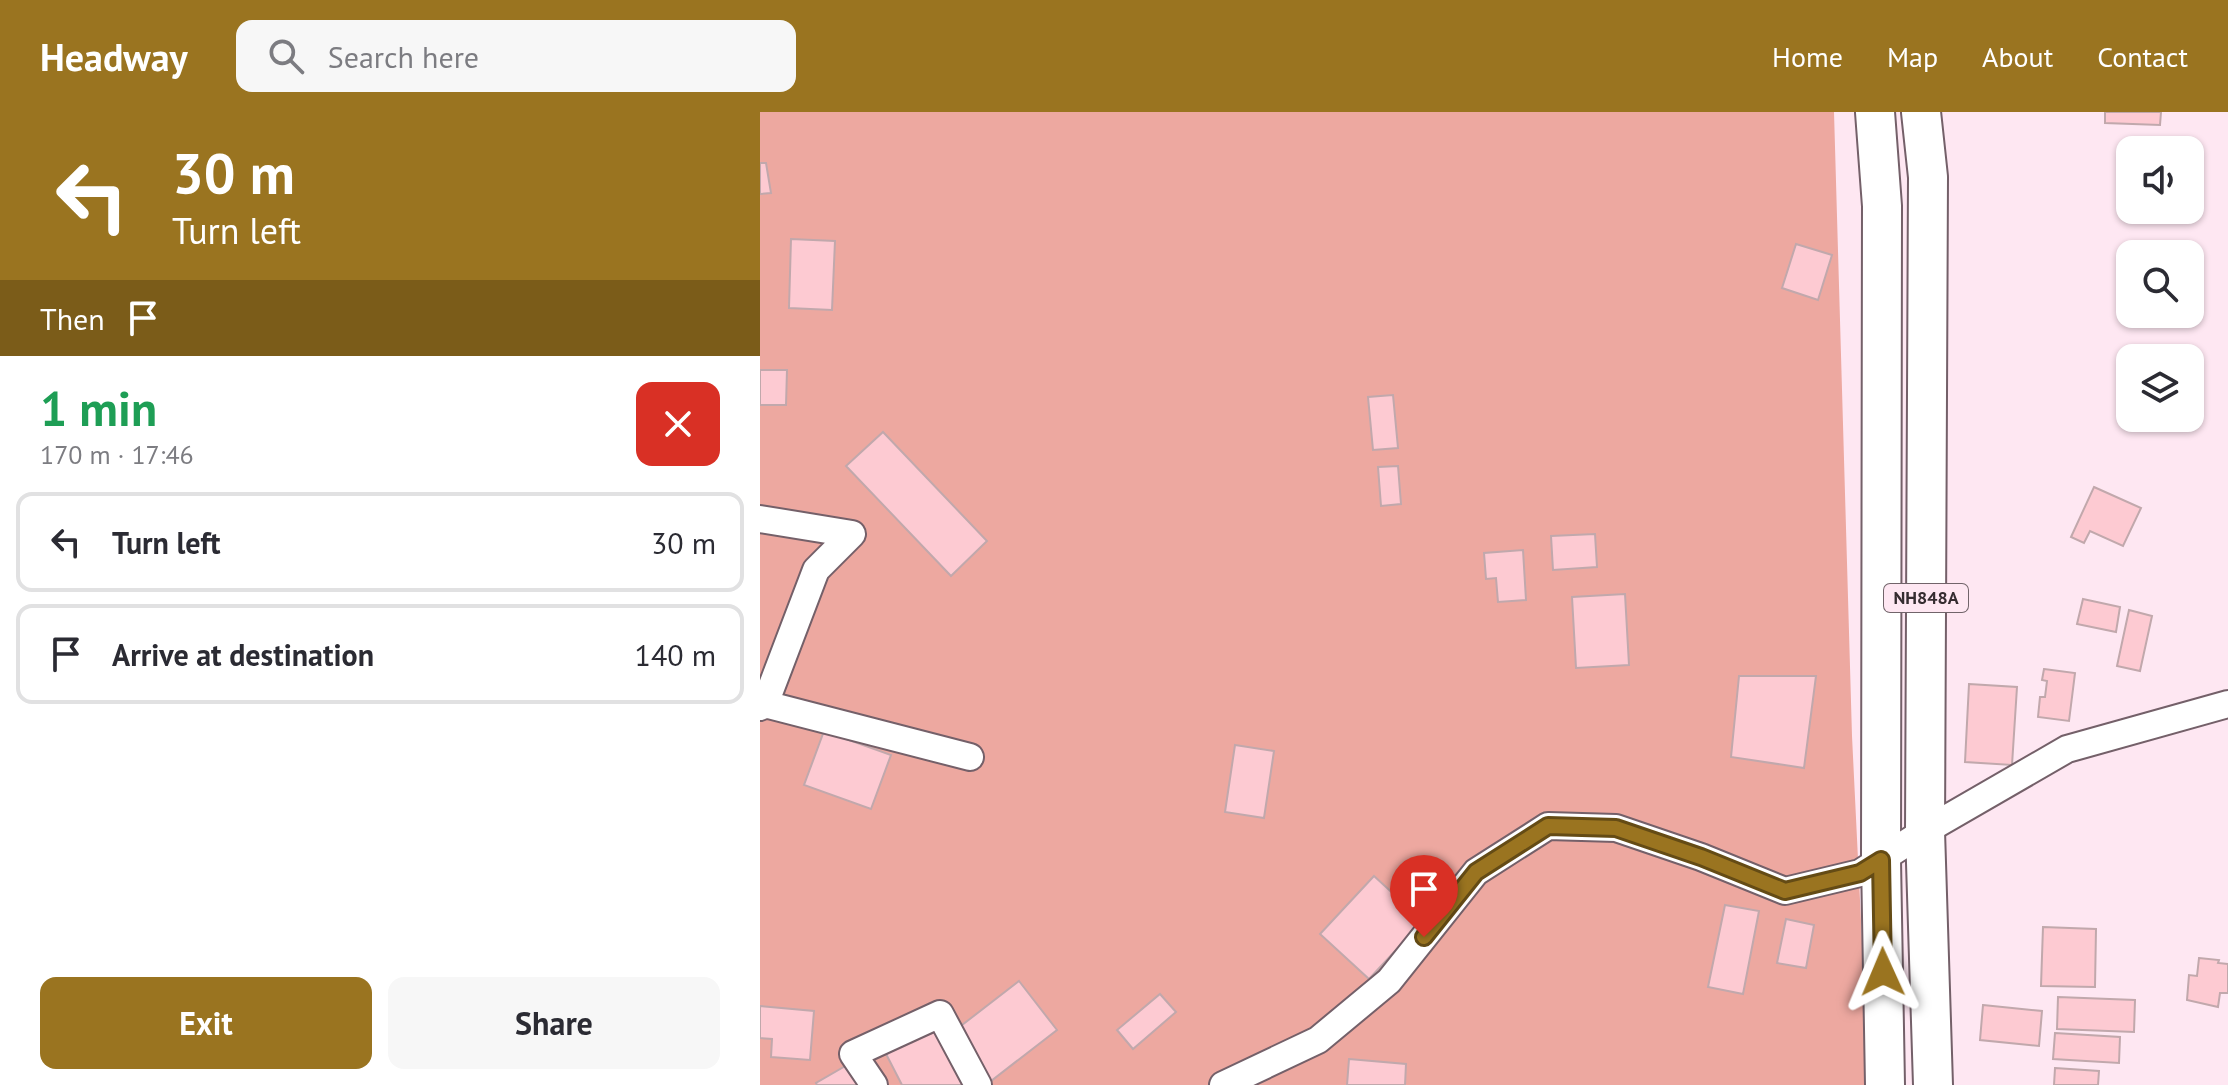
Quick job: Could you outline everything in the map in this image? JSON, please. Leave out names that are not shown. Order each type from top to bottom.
[{"type":"highway","name":"NH848A","points":[[1875,112],[1882,206],[1881,860],[1885,1085]]},
{"type":"highway","name":"NH848A","points":[[1921,112],[1928,177],[1925,831],[1933,1085]]},
{"type":"street","points":[[760,519],[852,534],[816,570],[763,705],[970,757]]},
{"type":"street","points":[[1223,1085],[1318,1040],[1389,981],[1476,872],[1548,826],[1616,828],[1701,857],[1785,891],[1860,873],[1925,831],[2067,749],[2228,704]]},
{"type":"street","points":[[874,1085],[853,1054],[940,1014],[978,1085]]},
{"type":"shaded area","points":[[760,112],[1834,112],[1852,736],[1869,1085],[760,1085]]},
{"type":"building","points":[[2105,112],[2161,112],[2160,125],[2105,123]]},
{"type":"building","points":[[760,163],[766,163],[771,193],[760,194]]},
{"type":"building","points":[[791,239],[835,241],[832,310],[789,308]]},
{"type":"building","points":[[1796,244],[1832,255],[1818,300],[1782,288]]},
{"type":"building","points":[[760,370],[787,370],[786,405],[760,405]]},
{"type":"building","points":[[1393,395],[1398,448],[1373,450],[1368,397]]},
{"type":"building","points":[[883,432],[987,541],[951,576],[846,466]]},
{"type":"building","points":[[1398,466],[1401,504],[1381,506],[1378,467]]},
{"type":"building","points":[[2094,487],[2141,508],[2123,546],[2090,531],[2084,543],[2071,537]]},
{"type":"building","points":[[1595,534],[1597,567],[1553,570],[1551,536]]},
{"type":"building","points":[[1523,550],[1526,600],[1498,602],[1496,578],[1486,579],[1484,553]]},
{"type":"building","points":[[1625,594],[1629,665],[1576,668],[1572,597]]},
{"type":"building","points":[[2083,599],[2120,607],[2116,632],[2077,624]]},
{"type":"building","points":[[2129,610],[2152,616],[2140,671],[2117,666]]},
{"type":"building","points":[[2044,669],[2075,673],[2069,721],[2038,717],[2040,697],[2045,697],[2047,681],[2042,680]]},
{"type":"building","points":[[1739,676],[1816,676],[1804,768],[1731,757]]},
{"type":"building","points":[[1969,684],[2017,687],[2012,765],[1965,762]]},
{"type":"building","points":[[824,731],[891,755],[871,809],[804,785]]},
{"type":"building","points":[[1235,745],[1274,751],[1264,818],[1225,812]]},
{"type":"building","points":[[1374,876],[1423,921],[1369,979],[1320,934]]},
{"type":"building","points":[[1725,905],[1759,911],[1743,994],[1708,987]]},
{"type":"building","points":[[1786,919],[1814,925],[1806,968],[1777,963]]},
{"type":"building","points":[[2043,927],[2096,929],[2095,987],[2041,986]]},
{"type":"building","points":[[2199,958],[2228,964],[2228,993],[2220,993],[2218,1007],[2187,1000],[2189,975],[2197,976]]},
{"type":"building","points":[[1019,981],[1057,1030],[991,1081],[953,1032]]},
{"type":"building","points":[[1160,994],[1176,1012],[1133,1049],[1117,1030]]},
{"type":"building","points":[[2058,997],[2135,1000],[2134,1032],[2057,1029]]},
{"type":"building","points":[[1983,1005],[2042,1011],[2039,1046],[1980,1040]]},
{"type":"building","points":[[760,1006],[814,1011],[810,1060],[771,1057],[772,1039],[760,1038]]},
{"type":"building","points":[[938,1031],[968,1085],[902,1085],[884,1050]]},
{"type":"building","points":[[2055,1033],[2120,1037],[2119,1063],[2053,1059]]},
{"type":"building","points":[[1349,1059],[1406,1064],[1405,1085],[1347,1085]]},
{"type":"building","points":[[854,1061],[869,1085],[817,1085],[816,1083]]},
{"type":"building","points":[[2055,1068],[2099,1071],[2098,1085],[2054,1085]]},
{"type":"route","points":[[1424,937],[1476,872],[1548,826],[1616,828],[1701,857],[1785,891],[1860,873],[1881,860],[1883,972]]}]
